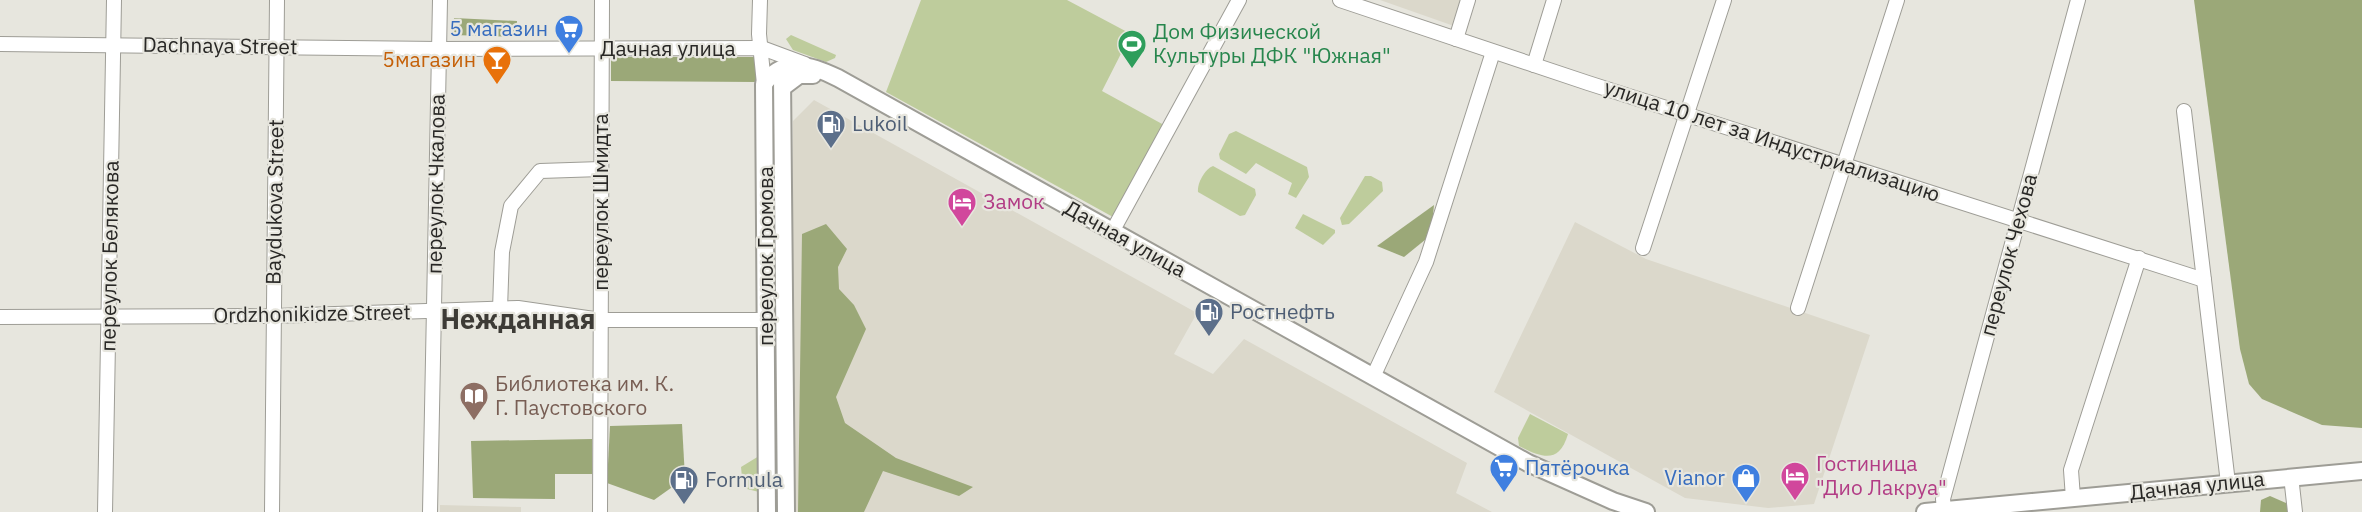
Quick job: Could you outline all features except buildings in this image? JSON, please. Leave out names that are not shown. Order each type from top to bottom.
[{"type":"main road","points":[[765,84],[777,69],[810,70]]},
{"type":"main road","name":"переулок Громова","points":[[777,69],[783,87],[786,512]]},
{"type":"main road","name":"Дачная улица","points":[[810,70],[838,78],[1110,235],[1371,381],[1504,454],[1623,512]]},
{"type":"main road","points":[[783,87],[790,79],[810,70]]},
{"type":"main road","name":"переулок Громова","points":[[765,84],[767,512]]},
{"type":"main road","name":"Дачная улица","points":[[1924,512],[2074,502],[2291,481],[2362,471]]},
{"type":"main road","name":"Дачная улица","points":[[2006,512],[2228,483],[2362,478]]},
{"type":"main road","name":"Дачная улица","points":[[1561,483],[1646,512]]},
{"type":"street","name":"переулок Белякова","points":[[105,512],[114,0]]},
{"type":"street","name":"Baydukova Street","points":[[272,512],[277,0]]},
{"type":"street","name":"переулок Чкалова","points":[[430,512],[440,0]]},
{"type":"street","name":"переулок Шмидта","points":[[600,512],[602,0]]},
{"type":"street","name":"переулок Громова","points":[[760,0],[765,84]]},
{"type":"street","points":[[1110,235],[1239,0]]},
{"type":"street","name":"улица 10 лет за Индустриализацию","points":[[1340,0],[1533,65],[2204,280]]},
{"type":"street","points":[[1456,39],[1468,0]]},
{"type":"street","points":[[1533,65],[1554,0]]},
{"type":"street","points":[[1643,248],[1724,0]]},
{"type":"street","points":[[1798,308],[1897,0]]},
{"type":"street","name":"переулок Чехова","points":[[1944,511],[1943,499],[2078,0]]},
{"type":"street","name":"Dachnaya Street","points":[[0,44],[439,49]]},
{"type":"street","name":"Дачная улица","points":[[439,49],[762,48],[810,70]]},
{"type":"street","points":[[762,48],[777,69]]},
{"type":"street","points":[[1371,381],[1426,262],[1493,52]]},
{"type":"street","points":[[2184,111],[2228,483]]},
{"type":"street","points":[[500,309],[502,252],[511,206],[540,171],[601,169]]},
{"type":"street","points":[[2074,502],[2071,470],[2139,258]]},
{"type":"street","name":"Ordzhonikidze Street","points":[[0,317],[274,316],[518,308],[601,320],[766,320]]},
{"type":"street","points":[[2291,481],[2295,512]]},
{"type":"shaded area","points":[[1380,0],[1462,0],[1454,26]]},
{"type":"shaded area","points":[[814,100],[1197,313],[1174,354],[1213,374],[1244,339],[1467,463],[1456,493],[1492,512],[792,512],[793,121]]},
{"type":"shaded area","points":[[1575,222],[1646,259],[1870,335],[1814,504],[1768,508],[1685,498],[1494,392]]},
{"type":"shaded area","points":[[440,505],[521,507],[521,512],[440,512]]},
{"type":"green space","points":[[921,0],[1067,0],[1131,34],[1102,91],[1164,125],[1113,217],[886,92]]},
{"type":"green space","points":[[2194,0],[2362,0],[2362,428],[2322,425],[2262,399],[2249,384],[2240,349]]},
{"type":"green space","points":[[454,18],[517,21],[517,37],[453,35]]},
{"type":"green space","points":[[791,35],[836,55],[835,58],[826,62],[793,50],[786,39]]},
{"type":"green space","points":[[611,57],[757,57],[756,82],[611,81]]},
{"type":"green space","points":[[768,89],[777,89],[779,512],[771,512]]},
{"type":"green space","points":[[1236,131],[1307,167],[1309,177],[1296,198],[1288,194],[1292,183],[1256,163],[1246,174],[1220,159],[1219,154],[1229,134]]},
{"type":"green space","points":[[1213,166],[1255,189],[1256,195],[1245,215],[1240,216],[1198,192],[1202,177]]},
{"type":"green space","points":[[1365,176],[1371,176],[1382,182],[1383,191],[1349,224],[1342,225],[1340,218]]},
{"type":"green space","points":[[1434,205],[1431,235],[1404,257],[1377,246]]},
{"type":"green space","points":[[1303,214],[1335,230],[1335,233],[1323,245],[1295,228]]},
{"type":"green space","points":[[826,224],[847,249],[838,267],[839,289],[854,305],[866,329],[836,397],[845,423],[896,458],[973,487],[959,496],[883,471],[864,512],[798,512],[802,234]]},
{"type":"green space","points":[[1530,414],[1568,434],[1560,450],[1548,456],[1519,446],[1518,438]]},
{"type":"green space","points":[[682,424],[685,478],[654,500],[607,483],[610,426]]},
{"type":"green space","points":[[592,439],[592,474],[555,474],[555,499],[473,498],[471,441]]},
{"type":"green space","points":[[759,456],[759,492],[743,488],[741,467]]},
{"type":"green space","points":[[2270,496],[2286,503],[2291,512],[2260,512],[2261,500]]},
{"type":"place","name":"5 магазин","points":[[569,54]]},
{"type":"place","name":"Дом Физической Культуры ДФК \"Южная\"","points":[[1132,70]]},
{"type":"place","name":"5магазин","points":[[497,86]]},
{"type":"place","name":"Lukoil","points":[[831,150]]},
{"type":"place","name":"Замок","points":[[962,228]]},
{"type":"place","name":"Ростнефть","points":[[1209,338]]},
{"type":"place","name":"Библиотека им. К. Г. Паустовского","points":[[474,422]]},
{"type":"place","name":"Пятёрочка","points":[[1504,494]]},
{"type":"place","name":"Гостиница \"Дио Лакруа\"","points":[[1795,502]]},
{"type":"place","name":"Vianor","points":[[1746,504]]},
{"type":"place","name":"Formula","points":[[684,506]]},
{"type":"district","name":"Нежданная","points":[[518,320]]}]
